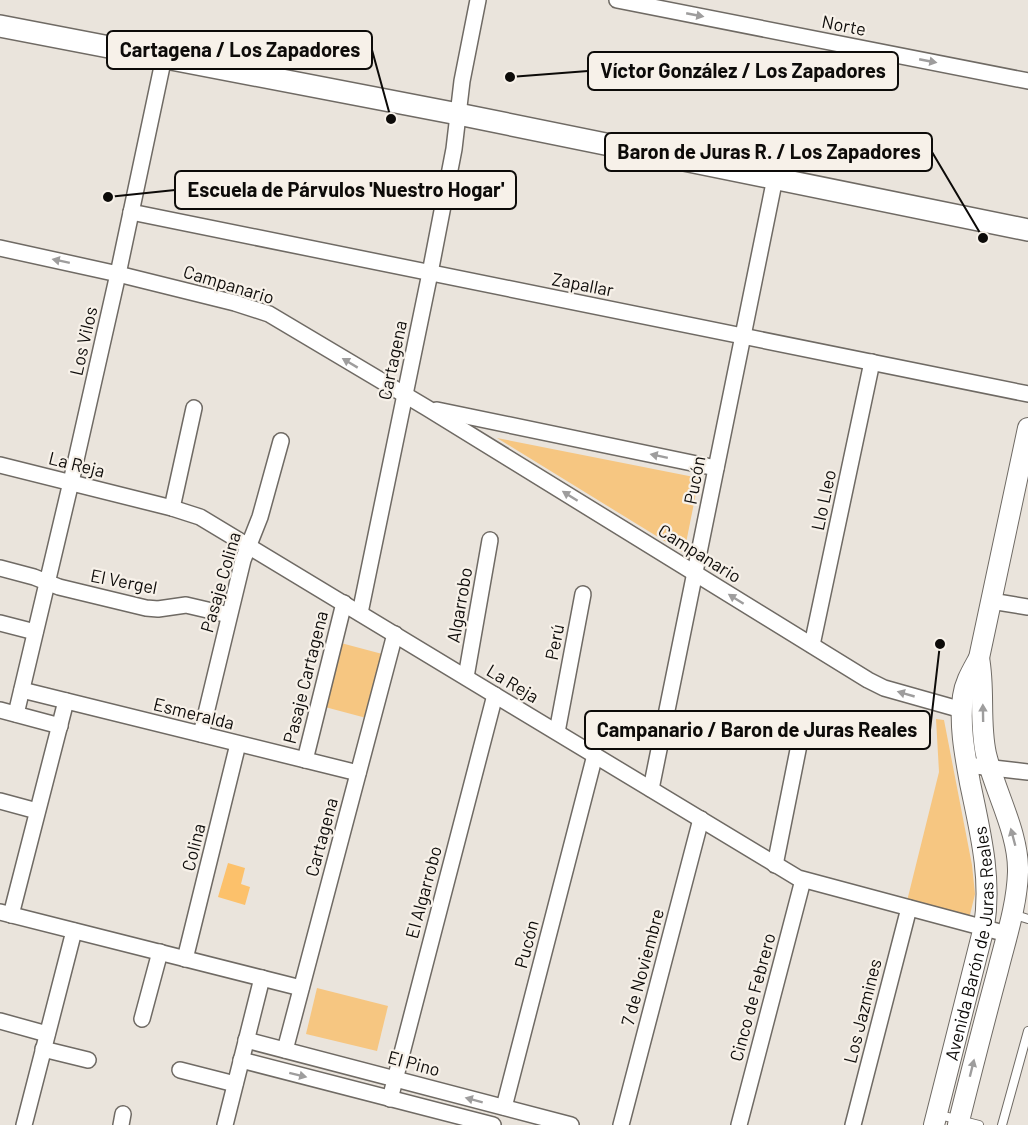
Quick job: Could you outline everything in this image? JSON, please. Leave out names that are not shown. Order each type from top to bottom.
[{"type":"main road","points":[[0,26],[458,114],[1028,230]]},
{"type":"street","name":"Cartagena","points":[[360,613],[454,149],[462,81],[478,0]]},
{"type":"street","name":"Norte","points":[[617,0],[1028,81]]},
{"type":"street","name":"Los Vilos","points":[[16,714],[118,274],[164,57]]},
{"type":"street","name":"Pucón","points":[[651,789],[775,178]]},
{"type":"street","name":"Zapallar","points":[[131,212],[1028,394]]},
{"type":"street","name":"Campanario","points":[[0,248],[118,274],[260,310],[427,408],[876,684],[962,710]]},
{"type":"street","name":"Llo Lleo","points":[[812,645],[872,362]]},
{"type":"street","points":[[172,508],[194,408]]},
{"type":"street","name":"Campanario","points":[[427,408],[716,468]]},
{"type":"street","name":"Avenida Barón de Juras Reales","points":[[935,1120],[987,910],[987,873],[967,765],[962,710],[966,685],[979,658],[991,601],[1022,489],[1028,428]]},
{"type":"street","name":"Pasaje Colina","points":[[201,734],[243,560],[260,518],[281,441]]},
{"type":"street","name":"La Reja","points":[[0,465],[200,517],[803,880],[1007,934]]},
{"type":"street","name":"Algarrobo","points":[[466,677],[490,540]]},
{"type":"street","name":"El Vergel","points":[[0,568],[34,577],[59,587],[146,608],[158,609],[186,605],[229,615]]},
{"type":"street","name":"Perú","points":[[556,732],[583,594]]},
{"type":"street","points":[[991,601],[1028,607]]},
{"type":"street","name":"Pasaje Cartagena","points":[[305,760],[344,603]]},
{"type":"street","points":[[0,623],[35,632]]},
{"type":"street","name":"Cartagena","points":[[285,1050],[395,634]]},
{"type":"street","name":"Avenida Barón de Juras Reales","points":[[958,1123],[1007,934],[1020,916],[1016,893],[1018,870],[1016,847],[990,768],[983,733],[983,685],[979,658]]},
{"type":"street","name":"Esmeralda","points":[[22,690],[358,773]]},
{"type":"street","name":"El Algarrobo","points":[[390,1099],[495,695]]},
{"type":"street","points":[[66,701],[38,812],[5,914],[301,988]]},
{"type":"street","points":[[0,710],[60,726]]},
{"type":"street","points":[[776,865],[803,725]]},
{"type":"street","name":"Colina","points":[[185,959],[238,744]]},
{"type":"street","name":"Pucón","points":[[504,1107],[595,756]]},
{"type":"street","points":[[967,765],[1028,772]]},
{"type":"street","points":[[0,801],[38,812]]},
{"type":"street","name":"7 de Noviembre","points":[[621,1125],[700,819]]},
{"type":"street","name":"Cinco de Febrero","points":[[739,1125],[803,880]]},
{"type":"street","name":"Los Jazmines","points":[[853,1125],[909,908]]},
{"type":"street","points":[[24,1125],[74,931]]},
{"type":"street","points":[[142,1019],[160,952]]},
{"type":"street","points":[[225,1125],[262,978]]},
{"type":"street","points":[[0,1021],[88,1060]]},
{"type":"street","name":"El Pino","points":[[246,1040],[571,1125]]},
{"type":"street","points":[[241,1060],[390,1099],[457,1121],[493,1125]]},
{"type":"street","points":[[180,1070],[235,1084]]},
{"type":"lane","points":[[1002,1125],[1028,1031]]},
{"type":"lane","points":[[935,1120],[979,1125]]},
{"type":"shaded area","points":[[497,438],[699,478],[684,553]]},
{"type":"shaded area","points":[[341,643],[386,655],[370,719],[325,707]]},
{"type":"shaded area","points":[[936,719],[944,720],[972,865],[975,894],[969,919],[907,901],[939,772]]},
{"type":"shaded area","points":[[317,988],[388,1006],[377,1051],[306,1034]]},
{"type":"building","points":[[228,863],[245,868],[241,884],[250,887],[245,905],[218,897]]},
{"type":"place","name":"Víctor González / Los Zapadores","points":[[510,77]]},
{"type":"place","name":"Cartagena / Los Zapadores","points":[[391,119]]},
{"type":"place","name":"Escuela de Párvulos 'Nuestro Hogar'","points":[[108,197]]},
{"type":"place","name":"Baron de Juras R. / Los Zapadores","points":[[983,238]]},
{"type":"place","name":"Campanario / Baron de Juras Reales","points":[[940,644]]}]
